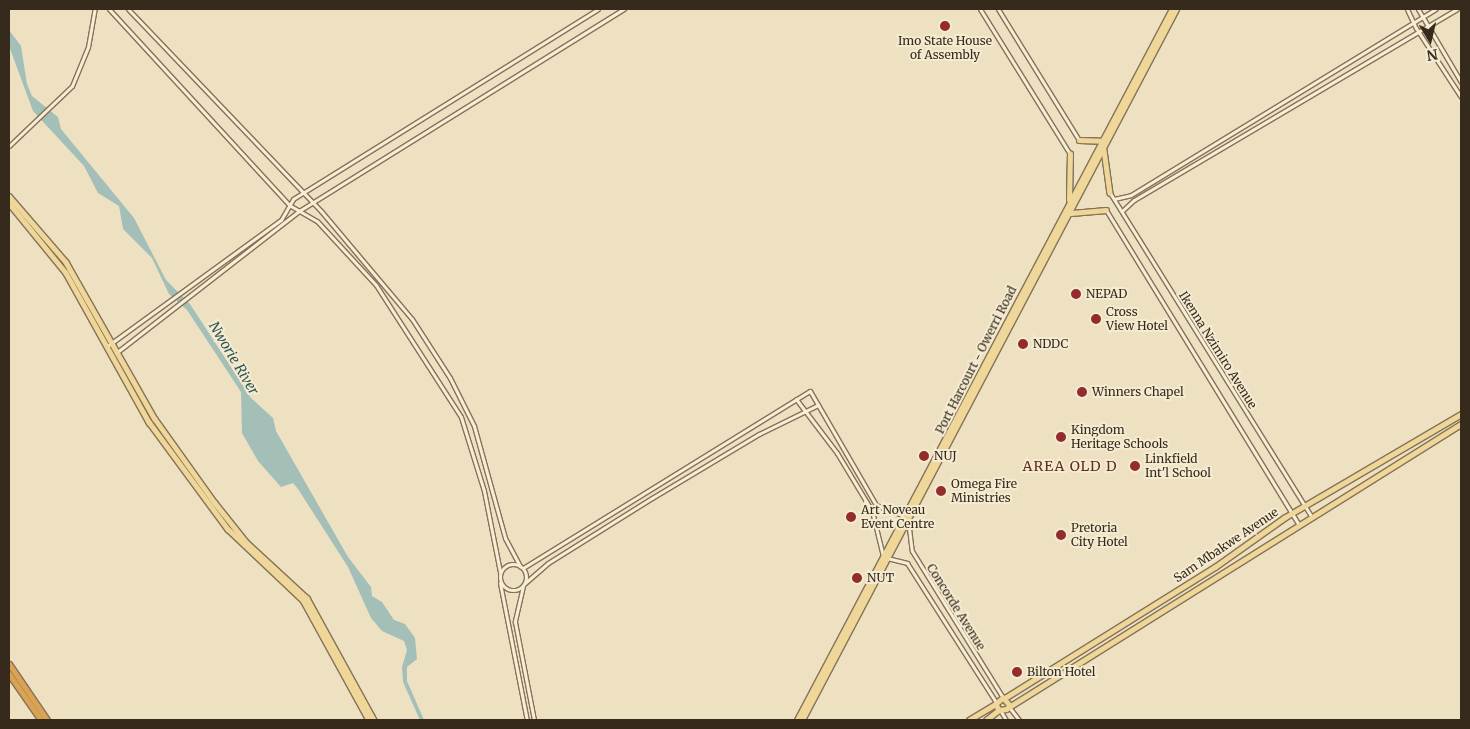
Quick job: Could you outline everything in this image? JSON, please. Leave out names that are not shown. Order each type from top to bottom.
[{"type":"highway","points":[[9,664],[11,675],[41,720]]},
{"type":"highway","points":[[11,675],[47,720]]},
{"type":"main road","name":"Port Harcourt - Owerri Road","points":[[797,720],[920,492],[1172,9]]},
{"type":"main road","name":"Port Harcourt - Owerri Road","points":[[981,375],[1071,213],[1176,9]]},
{"type":"main road","points":[[1079,140],[1102,141]]},
{"type":"main road","points":[[1104,148],[1110,193]]},
{"type":"main road","points":[[1069,204],[1070,154]]},
{"type":"main road","points":[[9,196],[66,262],[108,345]]},
{"type":"main road","points":[[9,204],[66,273],[150,422],[228,529],[303,600],[369,720]]},
{"type":"main road","points":[[1071,213],[1106,210]]},
{"type":"main road","points":[[113,354],[155,420],[233,527],[307,598],[374,720]]},
{"type":"main road","name":"Sam Mbakwe Avenue","points":[[996,702],[1293,513],[1461,414]]},
{"type":"main road","name":"Sam Mbakwe Avenue","points":[[1000,710],[1461,424]]},
{"type":"main road","name":"Port Harcourt - Owerri Road","points":[[802,720],[885,557]]},
{"type":"main road","points":[[1004,698],[1008,706]]},
{"type":"main road","points":[[969,720],[996,702],[1000,710],[986,720]]},
{"type":"street","points":[[9,146],[72,86],[84,61],[95,9]]},
{"type":"street","points":[[109,9],[289,205],[317,221],[376,285],[446,389],[472,444],[500,572],[500,583],[527,720]]},
{"type":"street","points":[[128,9],[312,203],[395,295],[450,378],[475,431],[505,538],[521,567],[524,584],[516,622],[534,720]]},
{"type":"street","points":[[113,354],[178,302],[184,295],[281,220],[289,205],[302,193],[598,9]]},
{"type":"street","points":[[108,345],[175,298],[184,295],[299,211],[624,9]]},
{"type":"street","points":[[980,9],[1070,154]]},
{"type":"street","points":[[998,9],[1079,140]]},
{"type":"street","points":[[1407,9],[1414,24],[1461,97]]},
{"type":"street","points":[[1418,9],[1424,16],[1429,28],[1461,82]]},
{"type":"street","points":[[1114,199],[1131,195],[1436,9]]},
{"type":"street","points":[[1122,211],[1167,180],[1421,33],[1457,9]]},
{"type":"street","name":"Ikenna Nzimiro Avenue","points":[[1110,193],[1312,517]]},
{"type":"street","name":"Ikenna Nzimiro Avenue","points":[[1106,210],[1299,524]]},
{"type":"street","points":[[500,572],[509,564],[521,567],[810,391],[876,505],[906,518]]},
{"type":"street","points":[[796,399],[837,453],[872,511],[885,557]]},
{"type":"street","points":[[500,583],[513,590],[524,584],[548,563],[652,498],[759,434],[818,405]]},
{"type":"street","name":"Concorde Avenue","points":[[906,518],[912,551],[1004,698]]},
{"type":"street","name":"Concorde Avenue","points":[[885,557],[907,563],[996,702]]},
{"type":"street","points":[[1008,706],[1019,720]]},
{"type":"street","points":[[1000,710],[1006,720]]},
{"type":"water","points":[[9,30],[21,46],[27,84],[32,96],[58,117],[61,129],[134,218],[166,280],[190,304],[251,398],[273,418],[276,431],[348,557],[371,587],[372,596],[382,602],[394,620],[405,624],[415,638],[417,659],[407,667],[407,681],[424,720],[420,720],[403,682],[402,667],[407,650],[404,641],[382,631],[371,618],[348,567],[298,489],[293,483],[281,487],[258,461],[242,433],[241,392],[187,310],[169,294],[152,258],[123,229],[119,206],[98,193],[84,166],[33,111],[9,46]]},
{"type":"place","name":"Imo State House of Assembly","points":[[945,26]]},
{"type":"place","name":"NEPAD","points":[[1076,294]]},
{"type":"place","name":"Cross View Hotel","points":[[1096,319]]},
{"type":"place","name":"NDDC","points":[[1023,344]]},
{"type":"place","name":"Winners Chapel","points":[[1082,392]]},
{"type":"place","name":"Kingdom Heritage Schools","points":[[1061,437]]},
{"type":"place","name":"NUJ","points":[[924,456]]},
{"type":"place","name":"Linkfield Int'l School","points":[[1135,466]]},
{"type":"place","name":"Omega Fire Ministries","points":[[941,491]]},
{"type":"place","name":"Art Noveau Event Centre","points":[[851,517]]},
{"type":"place","name":"Pretoria City Hotel","points":[[1061,535]]},
{"type":"place","name":"NUT","points":[[857,578]]},
{"type":"place","name":"Bilton Hotel","points":[[1017,672]]},
{"type":"district","name":"AREA OLD D","points":[[1070,466]]},
{"type":"water label","name":"Nworie River","points":[[234,358]]}]
